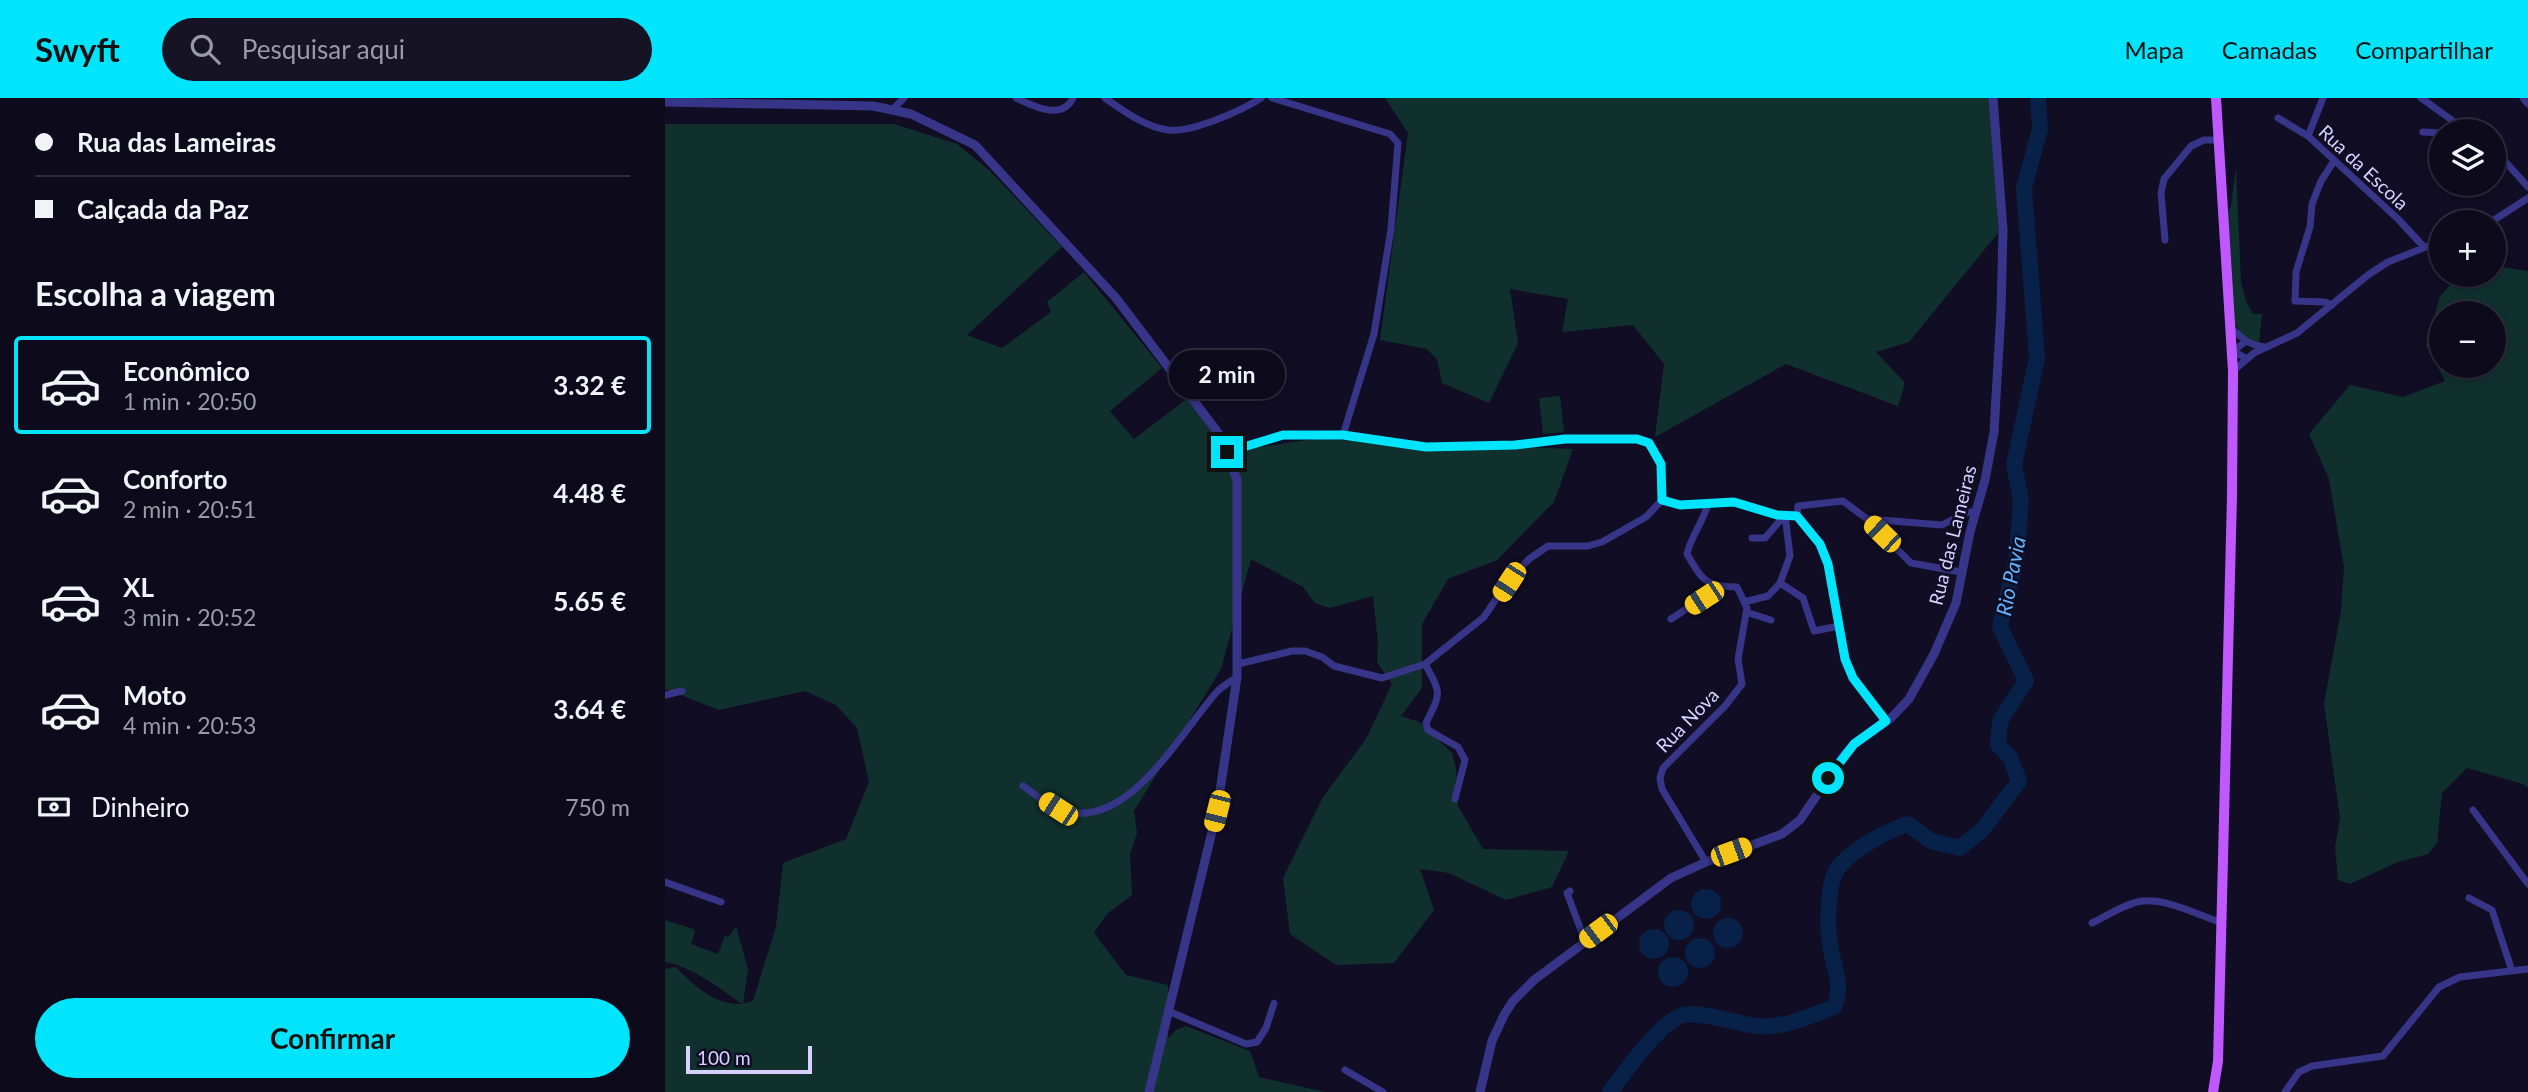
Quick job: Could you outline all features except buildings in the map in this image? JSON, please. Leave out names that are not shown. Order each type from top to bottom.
[{"type":"main road","points":[[2213,1092],[2218,1061],[2222,923],[2233,371],[2216,98]]},
{"type":"street","points":[[892,110],[904,98]]},
{"type":"street","points":[[1016,98],[1039,110],[1063,109],[1073,98]]},
{"type":"street","points":[[1105,98],[1130,115],[1170,131],[1246,108],[1261,98]]},
{"type":"street","points":[[1272,98],[1390,134],[1398,143],[1391,229],[1374,334],[1343,435]]},
{"type":"street","name":"Rua das Lameiras","points":[[1479,1092],[1492,1041],[1513,1001],[1534,980],[1671,878],[1782,834],[1800,820],[1854,744],[1886,721],[1909,699],[1934,653],[1955,603],[1993,436],[2003,230],[1993,98]]},
{"type":"street","points":[[2308,136],[2323,98]]},
{"type":"street","points":[[2421,98],[2450,119]]},
{"type":"street","points":[[2523,98],[2528,104]]},
{"type":"street","points":[[665,102],[873,106],[911,114],[975,145],[1116,298],[1219,434],[1237,480],[1237,677],[1217,811],[1149,1092]]},
{"type":"street","name":"Rua da Escola","points":[[2278,118],[2308,136],[2398,219],[2424,247]]},
{"type":"street","points":[[2423,132],[2429,132]]},
{"type":"street","points":[[2165,240],[2161,193],[2164,179],[2191,146],[2204,140],[2218,140]]},
{"type":"street","points":[[2332,305],[2295,300],[2296,272],[2310,227],[2312,204],[2321,181],[2334,161]]},
{"type":"street","points":[[2506,162],[2528,187]]},
{"type":"street","points":[[2506,212],[2528,198]]},
{"type":"street","points":[[2233,371],[2266,347],[2297,333],[2388,262],[2429,245]]},
{"type":"street","points":[[2231,328],[2245,342],[2266,347]]},
{"type":"street","points":[[2245,342],[2232,351],[2247,359]]},
{"type":"street","points":[[1227,452],[1283,435],[1343,435],[1426,447],[1515,445],[1565,439],[1637,439],[1649,443],[1661,464],[1662,500],[1646,517],[1602,542],[1588,546],[1548,546],[1529,559],[1484,618],[1425,664],[1382,678],[1334,666],[1322,657],[1305,651],[1292,650],[1238,664]]},
{"type":"street","points":[[1662,500],[1680,505],[1734,502],[1777,515],[1797,516]]},
{"type":"street","points":[[1886,721],[1853,678],[1845,659],[1828,564],[1820,544],[1797,516],[1798,506],[1843,501],[1867,519],[1911,563],[1961,572]]},
{"type":"street","points":[[1708,504],[1687,554],[1706,583],[1720,587],[1737,587],[1744,602],[1767,596],[1780,583],[1790,556],[1785,516]]},
{"type":"street","points":[[1867,519],[1942,525],[1976,510]]},
{"type":"street","points":[[1752,538],[1765,538],[1785,516]]},
{"type":"street","points":[[1780,583],[1803,598],[1814,631],[1839,626]]},
{"type":"street","points":[[1671,619],[1720,587]]},
{"type":"street","name":"Rua Nova","points":[[1706,862],[1662,789],[1660,778],[1663,768],[1725,706],[1742,684],[1738,659],[1746,612],[1744,602]]},
{"type":"street","points":[[1746,612],[1771,620]]},
{"type":"street","points":[[1425,664],[1439,689],[1439,697],[1426,723],[1428,730],[1458,747],[1465,760],[1455,799]]},
{"type":"street","points":[[1023,786],[1058,809],[1072,812],[1088,812],[1133,793],[1149,778],[1218,690],[1237,677]]},
{"type":"street","points":[[665,695],[682,691]]},
{"type":"street","points":[[2473,810],[2528,884]]},
{"type":"street","points":[[665,882],[721,902]]},
{"type":"street","points":[[1570,891],[1567,893],[1585,941]]},
{"type":"street","points":[[2469,898],[2492,910],[2512,971]]},
{"type":"street","points":[[2092,923],[2138,902],[2153,902],[2187,909],[2222,923]]},
{"type":"street","points":[[2285,1092],[2299,1072],[2312,1066],[2383,1056],[2439,987],[2461,977],[2528,969]]},
{"type":"street","points":[[1168,1012],[1246,1044],[1257,1042],[1266,1028],[1274,1003]]},
{"type":"street","points":[[1345,1070],[1383,1092]]},
{"type":"green space","points":[[1385,98],[1994,98],[1998,233],[1909,342],[1876,352],[1905,383],[1898,406],[1786,364],[1655,437],[1664,364],[1633,325],[1562,332],[1568,299],[1510,289],[1518,343],[1489,403],[1442,383],[1437,359],[1427,349],[1380,340],[1408,133]]},
{"type":"green space","points":[[665,124],[894,124],[957,144],[990,171],[1062,247],[967,335],[1002,348],[1051,312],[1047,302],[1084,272],[1162,368],[1110,411],[1134,439],[1188,398],[1227,452],[1314,439],[1573,449],[1554,502],[1497,560],[1448,579],[1422,624],[1422,688],[1401,716],[1419,722],[1452,753],[1456,768],[1458,806],[1483,849],[1569,851],[1552,887],[1506,900],[1449,873],[1420,869],[1434,910],[1394,963],[1336,965],[1290,934],[1283,878],[1323,797],[1366,739],[1392,684],[1377,662],[1378,643],[1373,596],[1330,608],[1315,603],[1303,587],[1251,559],[1221,669],[1134,811],[1137,833],[1130,854],[1132,895],[1107,914],[1094,933],[1126,975],[1168,985],[1168,1038],[1176,1030],[1186,1026],[1250,1051],[1259,1077],[1325,1092],[665,1092],[665,969],[676,967],[714,998],[742,1004],[695,973],[665,962],[665,920],[693,929],[695,932],[691,944],[718,954],[725,936],[729,937],[736,926],[748,969],[743,1004],[753,1001],[776,927],[783,863],[846,839],[869,782],[857,728],[836,705],[805,691],[719,710],[665,689]]},
{"type":"green space","points":[[2236,167],[2241,282],[2253,314],[2262,314],[2259,343],[2243,337],[2235,324],[2228,211]]},
{"type":"green space","points":[[2506,268],[2528,271],[2528,788],[2523,784],[2467,768],[2442,793],[2437,843],[2428,854],[2398,862],[2350,884],[2338,880],[2335,847],[2340,818],[2324,704],[2341,611],[2344,567],[2329,479],[2309,434],[2350,385],[2403,397],[2445,381],[2443,378],[2506,378],[2506,301],[2439,301],[2448,287],[2506,287]]},
{"type":"green space","points":[[1560,396],[1564,432],[1543,434],[1539,398]]},
{"type":"water","points":[[1706,889],[1717,893],[1721,904],[1717,915],[1706,919],[1695,915],[1691,904],[1695,893]]},
{"type":"water","points":[[1679,910],[1690,914],[1694,925],[1690,936],[1679,940],[1668,936],[1664,925],[1668,914]]},
{"type":"water","points":[[1728,918],[1739,922],[1743,933],[1739,944],[1728,948],[1717,944],[1713,933],[1717,922]]},
{"type":"water","points":[[1654,929],[1665,933],[1669,944],[1665,955],[1654,959],[1643,955],[1639,944],[1643,933]]},
{"type":"water","points":[[1700,938],[1711,942],[1715,953],[1711,964],[1700,968],[1689,964],[1685,953],[1689,942]]},
{"type":"water","points":[[1673,957],[1684,961],[1688,972],[1684,983],[1673,987],[1662,983],[1658,972],[1662,961]]},
{"type":"waterway","name":"Rio Pavia","points":[[1610,1092],[1654,1037],[1674,1019],[1683,1015],[1720,1018],[1749,1025],[1777,1026],[1834,1007],[1838,985],[1828,912],[1832,883],[1839,867],[1867,844],[1908,824],[1931,841],[1960,848],[1982,830],[2019,781],[2010,757],[1998,745],[2000,721],[2026,681],[2000,627],[2017,555],[2021,500],[2014,465],[2037,358],[2024,188],[2040,129],[2038,98]]},
{"type":"route","points":[[1227,452],[1283,435],[1343,435],[1426,447],[1515,445],[1565,439],[1637,439],[1649,443],[1661,464],[1662,500],[1680,505],[1734,502],[1777,515],[1797,516],[1820,544],[1828,564],[1845,659],[1853,678],[1886,721],[1854,744],[1828,778]]}]
